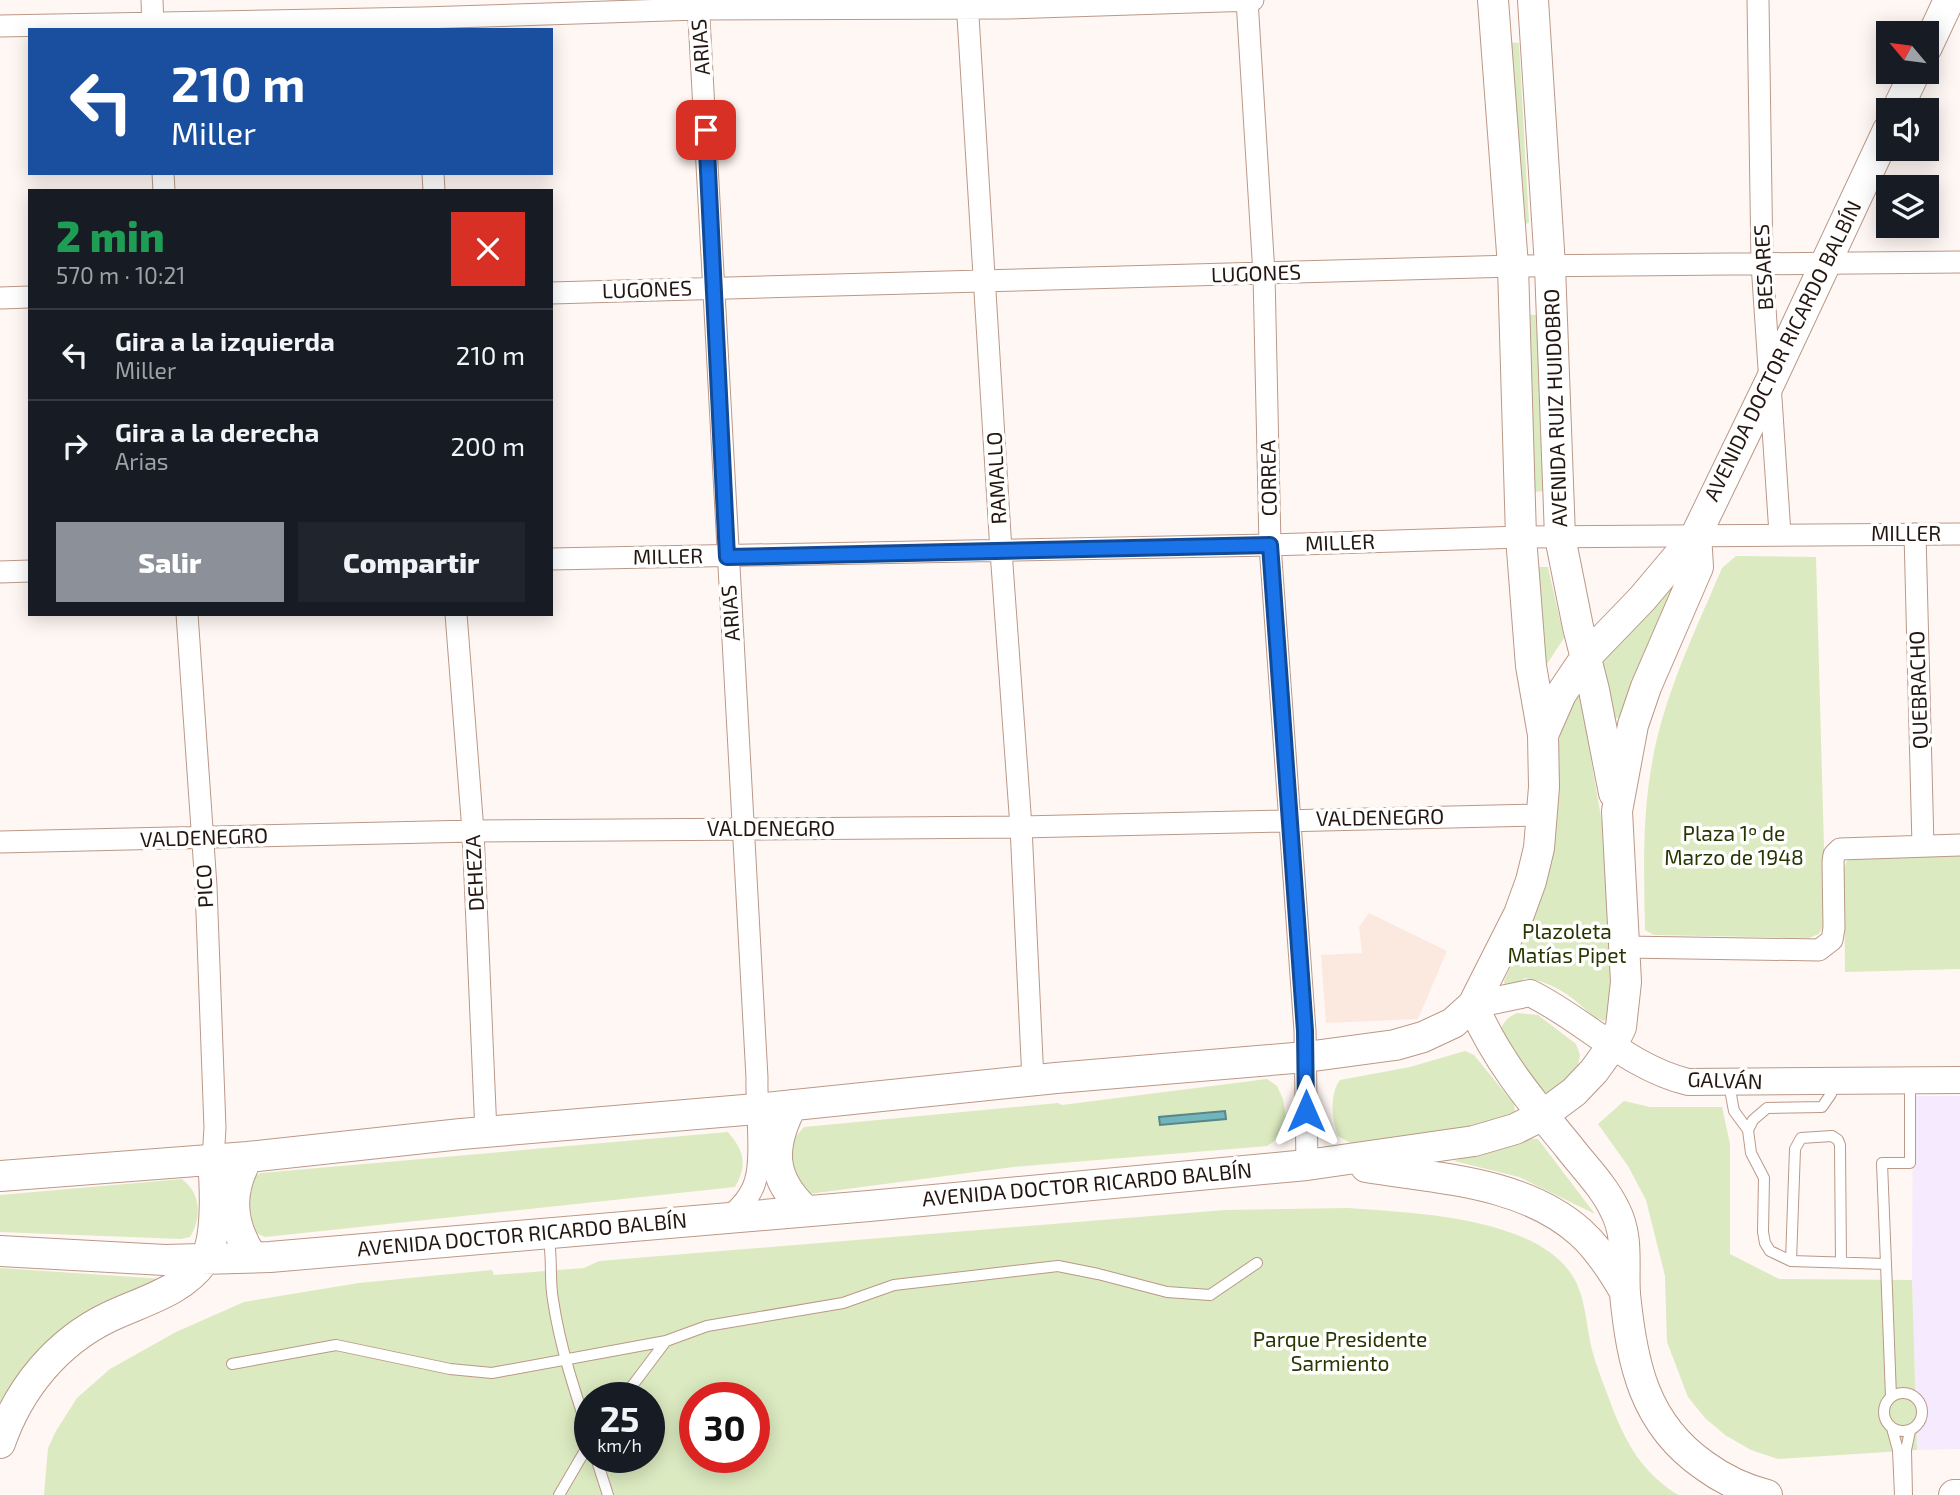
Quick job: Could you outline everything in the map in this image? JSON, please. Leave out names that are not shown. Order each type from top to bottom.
[{"type":"main road","name":"AVENIDA RUIZ HUIDOBRO","points":[[1493,0],[1513,266],[1521,537],[1531,666],[1542,735],[1542,815]]},
{"type":"main road","name":"AVENIDA RUIZ HUIDOBRO","points":[[1532,0],[1550,266],[1560,537],[1617,811]]},
{"type":"main road","points":[[1939,21],[1949,0]]},
{"type":"main road","name":"AVENIDA DOCTOR RICARDO BALBÍN","points":[[1542,735],[1562,694],[1586,657],[1643,599],[1696,535],[1772,380],[1876,156]]},
{"type":"main road","name":"AVENIDA DOCTOR RICARDO BALBÍN","points":[[0,1251],[128,1259],[252,1257],[806,1211],[1338,1162],[1494,1136],[1543,1115],[1574,1092],[1594,1071],[1612,1046],[1621,1027],[1625,1009],[1625,947],[1617,811],[1633,725],[1641,700],[1698,567],[1696,535]]},
{"type":"main road","points":[[0,1176],[248,1157],[1306,1057],[1365,1050],[1423,1037],[1452,1023],[1473,1004],[1519,914],[1539,848],[1542,815]]},
{"type":"main road","points":[[1473,1004],[1496,1054],[1597,1180],[1616,1211],[1625,1239],[1625,1292],[1635,1358],[1645,1395],[1664,1429],[1689,1455],[1721,1477],[1767,1495]]},
{"type":"main road","points":[[792,1105],[777,1140],[777,1161],[786,1189],[806,1211]]},
{"type":"main road","points":[[248,1157],[239,1172],[233,1208],[235,1225],[252,1257]]},
{"type":"main road","points":[[0,1443],[22,1395],[56,1353],[92,1326],[172,1289],[206,1258],[215,1209],[213,1159]]},
{"type":"main road","points":[[1338,1162],[1490,1188],[1535,1203],[1580,1231],[1596,1248],[1625,1292]]},
{"type":"main road","points":[[1954,1495],[1960,1495]]},
{"type":"street","points":[[152,0],[153,26]]},
{"type":"street","name":"CORREA","points":[[1247,0],[1264,274],[1270,545],[1306,1057],[1307,1165]]},
{"type":"street","points":[[0,26],[153,26],[698,5],[1253,0]]},
{"type":"street","name":"BESARES","points":[[1758,0],[1762,263],[1772,380],[1780,534]]},
{"type":"street","name":"RAMALLO","points":[[967,4],[1021,827],[1033,1081]]},
{"type":"street","name":"ARIAS","points":[[698,5],[715,288],[727,557],[754,989],[758,1157],[756,1181],[747,1199],[730,1217]]},
{"type":"street","name":"LUGONES","points":[[553,293],[1513,266],[1960,262]]},
{"type":"street","points":[[0,298],[28,297]]},
{"type":"street","name":"QUEBRACHO","points":[[1915,534],[1923,846]]},
{"type":"street","name":"MILLER","points":[[553,559],[1270,545],[1521,537],[1960,534]]},
{"type":"street","points":[[0,572],[28,570]]},
{"type":"street","name":"PICO","points":[[187,616],[203,837],[215,1128],[213,1159]]},
{"type":"street","name":"DEHEZA","points":[[456,616],[473,831],[486,1133]]},
{"type":"street","name":"VALDENEGRO","points":[[0,842],[473,831],[1021,827],[1542,815]]},
{"type":"street","points":[[1625,947],[1819,950],[1832,940],[1833,862],[1834,855],[1840,849],[1960,845]]},
{"type":"street","name":"GALVÁN","points":[[1473,1004],[1530,993],[1567,1013],[1612,1046],[1647,1067],[1669,1078],[1688,1083],[1960,1080]]},
{"type":"lane","points":[[1900,1495],[1898,1450],[1892,1428],[1884,1417],[1884,1409],[1891,1397],[1882,1163],[1910,1163],[1910,1081]]},
{"type":"lane","points":[[1748,1130],[1753,1120],[1767,1108],[1822,1107],[1831,1094],[1831,1083]]},
{"type":"lane","points":[[1729,1084],[1734,1111],[1748,1130],[1751,1153],[1763,1178],[1765,1243],[1770,1251],[1791,1261],[1886,1264]]},
{"type":"lane","points":[[1791,1261],[1795,1149],[1801,1138],[1832,1136],[1840,1145],[1841,1263]]},
{"type":"lane","points":[[548,1233],[552,1251],[552,1298],[565,1361],[574,1388]]},
{"type":"lane","points":[[232,1364],[336,1345],[450,1369],[492,1373],[666,1340],[707,1325],[843,1303],[894,1285],[1058,1266],[1167,1292],[1210,1294],[1257,1264]]},
{"type":"lane","points":[[635,1382],[666,1340]]},
{"type":"lane","points":[[1891,1397],[1906,1393],[1918,1400],[1922,1415],[1920,1423],[1910,1431],[1892,1428]]},
{"type":"lane","points":[[1907,1495],[1906,1450],[1910,1431]]},
{"type":"lane","points":[[559,1495],[574,1470]]},
{"type":"lane","points":[[601,1473],[608,1495]]},
{"type":"shaded area","points":[[1369,913],[1447,951],[1418,1019],[1326,1023],[1321,955],[1362,953],[1359,927]]},
{"type":"shaded area","points":[[1913,1096],[1960,1096],[1960,1449],[1917,1450],[1912,1280]]},
{"type":"green space","points":[[1506,42],[1519,43],[1529,223],[1518,225]]},
{"type":"green space","points":[[1523,314],[1536,315],[1545,491],[1532,492]]},
{"type":"green space","name":"Plaza 1º de Marzo de 1948","points":[[1736,556],[1816,557],[1826,921],[1819,934],[1809,938],[1654,935],[1645,930],[1645,829],[1656,743],[1671,692],[1701,617],[1722,568]]},
{"type":"green space","points":[[1534,567],[1548,567],[1564,638],[1545,667]]},
{"type":"green space","points":[[1687,568],[1623,715],[1615,719],[1600,660]]},
{"type":"green space","name":"Plazoleta Matías Pipet","points":[[1580,695],[1607,852],[1611,1013],[1604,1021],[1550,985],[1525,978],[1511,988],[1505,988],[1504,981],[1534,915],[1561,722],[1570,703]]},
{"type":"green space","points":[[1960,854],[1960,969],[1845,972],[1844,868],[1847,861],[1853,857]]},
{"type":"green space","points":[[1517,1013],[1538,1015],[1576,1044],[1580,1055],[1578,1066],[1551,1093],[1541,1091],[1502,1040],[1504,1023]]},
{"type":"green space","points":[[1465,1051],[1474,1055],[1514,1104],[1515,1112],[1504,1120],[1464,1131],[1352,1144],[1338,1136],[1333,1107],[1334,1093],[1340,1080],[1410,1067]]},
{"type":"green space","points":[[1267,1079],[1277,1086],[1283,1099],[1287,1124],[1282,1136],[1267,1146],[1013,1167],[809,1194],[792,1182],[791,1142],[804,1127],[1058,1103],[1062,1105]]},
{"type":"green space","points":[[1624,1101],[1650,1107],[1722,1107],[1730,1144],[1730,1254],[1779,1279],[1912,1280],[1917,1450],[1778,1459],[1751,1450],[1725,1435],[1705,1418],[1688,1397],[1667,1342],[1665,1276],[1646,1200],[1628,1166],[1598,1124]]},
{"type":"green space","points":[[728,1132],[738,1145],[743,1164],[735,1187],[265,1237],[251,1231],[245,1180],[261,1173]]},
{"type":"green space","points":[[1526,1138],[1538,1139],[1595,1214],[1519,1177],[1454,1161]]},
{"type":"green space","points":[[182,1179],[193,1191],[198,1206],[194,1230],[190,1237],[181,1239],[0,1232],[0,1195]]},
{"type":"green space","name":"Parque Presidente Sarmiento","points":[[1348,1208],[1407,1212],[1477,1223],[1541,1246],[1564,1265],[1579,1289],[1596,1363],[1618,1421],[1645,1467],[1678,1495],[44,1495],[48,1448],[77,1398],[110,1369],[176,1332],[244,1302],[359,1283],[492,1270],[494,1275],[584,1268],[599,1261],[1225,1210]]},
{"type":"green space","points":[[0,1268],[164,1279],[0,1418]]},
{"type":"water","points":[[1225,1111],[1226,1119],[1160,1125],[1159,1117]]},
{"type":"route","points":[[706,130],[727,557],[1270,545],[1305,1031],[1306,1111]]}]
